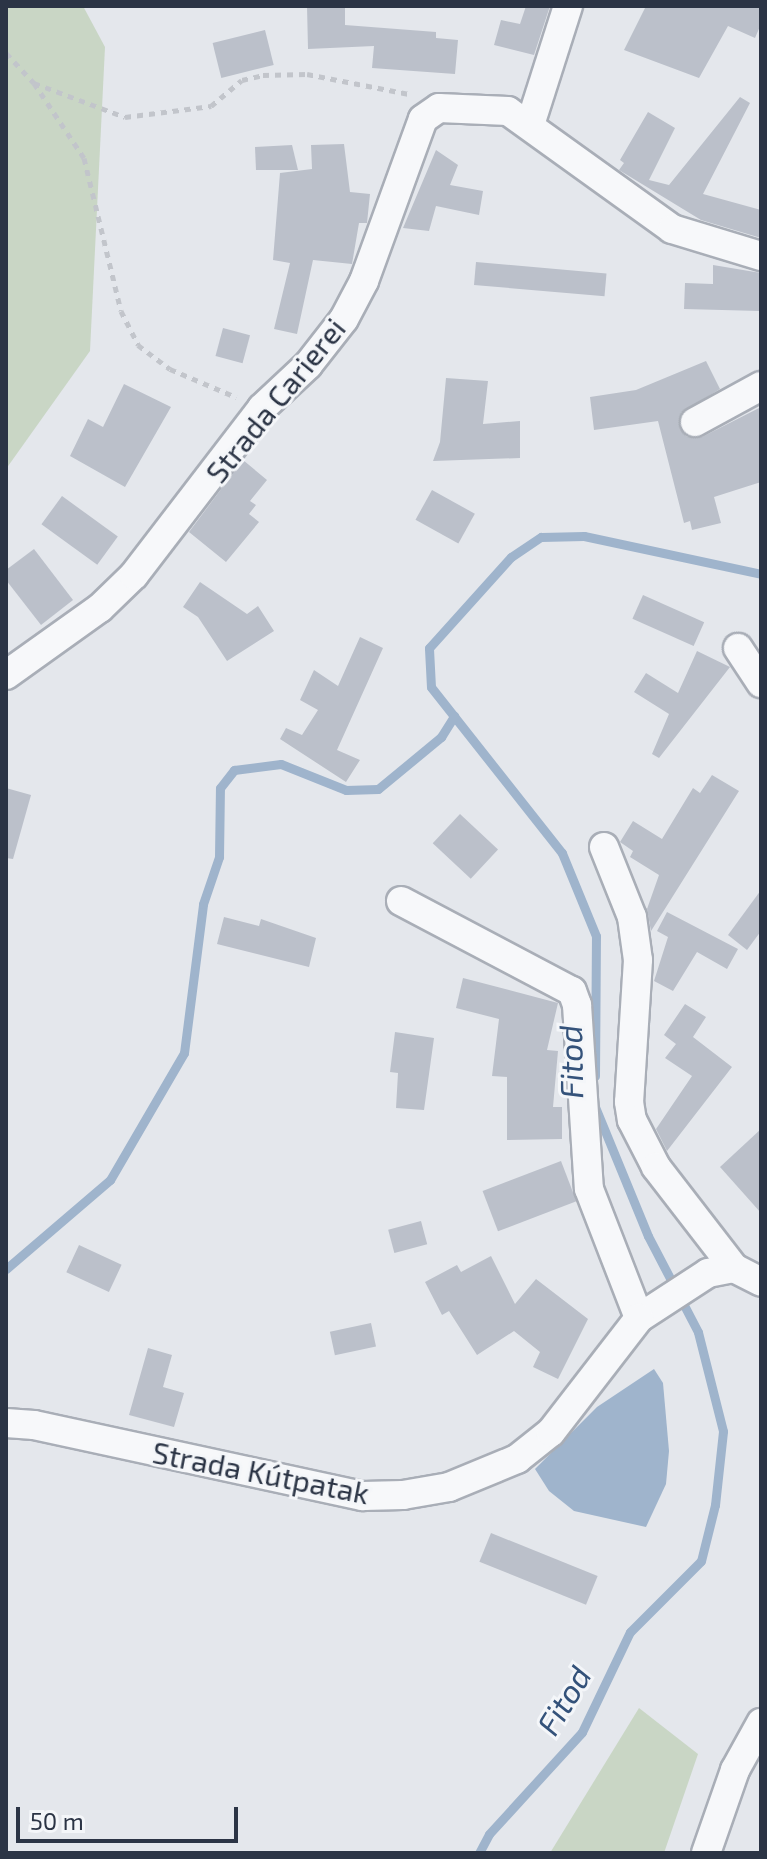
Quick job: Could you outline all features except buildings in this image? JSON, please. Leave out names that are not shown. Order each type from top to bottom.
[{"type":"street","points":[[530,125],[568,6]]},
{"type":"street","points":[[439,108],[508,111],[672,229],[761,256]]},
{"type":"street","name":"Strada Carierei","points":[[6,675],[100,608],[134,575],[262,408],[308,365],[344,319],[364,281],[423,119],[439,108]]},
{"type":"street","points":[[695,422],[761,386]]},
{"type":"street","points":[[738,648],[761,683]]},
{"type":"street","points":[[604,847],[632,917],[638,960],[629,1102],[632,1120],[656,1167],[721,1271],[761,1282]]},
{"type":"street","points":[[401,901],[572,991],[577,1005],[589,1189],[645,1313]]},
{"type":"street","name":"Strada Kútpatak","points":[[6,1423],[34,1425],[363,1496],[403,1495],[449,1487],[517,1459],[551,1432],[645,1313],[721,1271]]},
{"type":"street","points":[[706,1853],[735,1770],[761,1723]]},
{"type":"path","points":[[6,53],[34,83],[84,158],[121,311],[138,345],[170,369],[262,408]]},
{"type":"path","points":[[34,83],[125,117],[211,106],[242,80],[307,74],[406,93],[439,108]]},
{"type":"green space","points":[[6,6],[83,6],[105,47],[90,351],[6,469]]},
{"type":"green space","points":[[639,1708],[698,1754],[664,1853],[550,1853]]},
{"type":"water","points":[[654,1369],[663,1383],[669,1451],[666,1484],[646,1527],[574,1511],[549,1491],[535,1469],[597,1407]]},
{"type":"waterway","name":"Fitod","points":[[595,1076],[596,936],[562,853],[431,687],[429,648],[511,557],[541,537],[584,536],[761,574]]},
{"type":"waterway","points":[[6,1269],[110,1180],[184,1053],[203,904],[219,857],[220,788],[234,770],[281,764],[346,790],[378,789],[441,737],[454,716]]},
{"type":"waterway","name":"Fitod","points":[[479,1853],[489,1834],[582,1732],[630,1632],[701,1561],[715,1505],[723,1431],[698,1332],[648,1236],[595,1107]]}]
